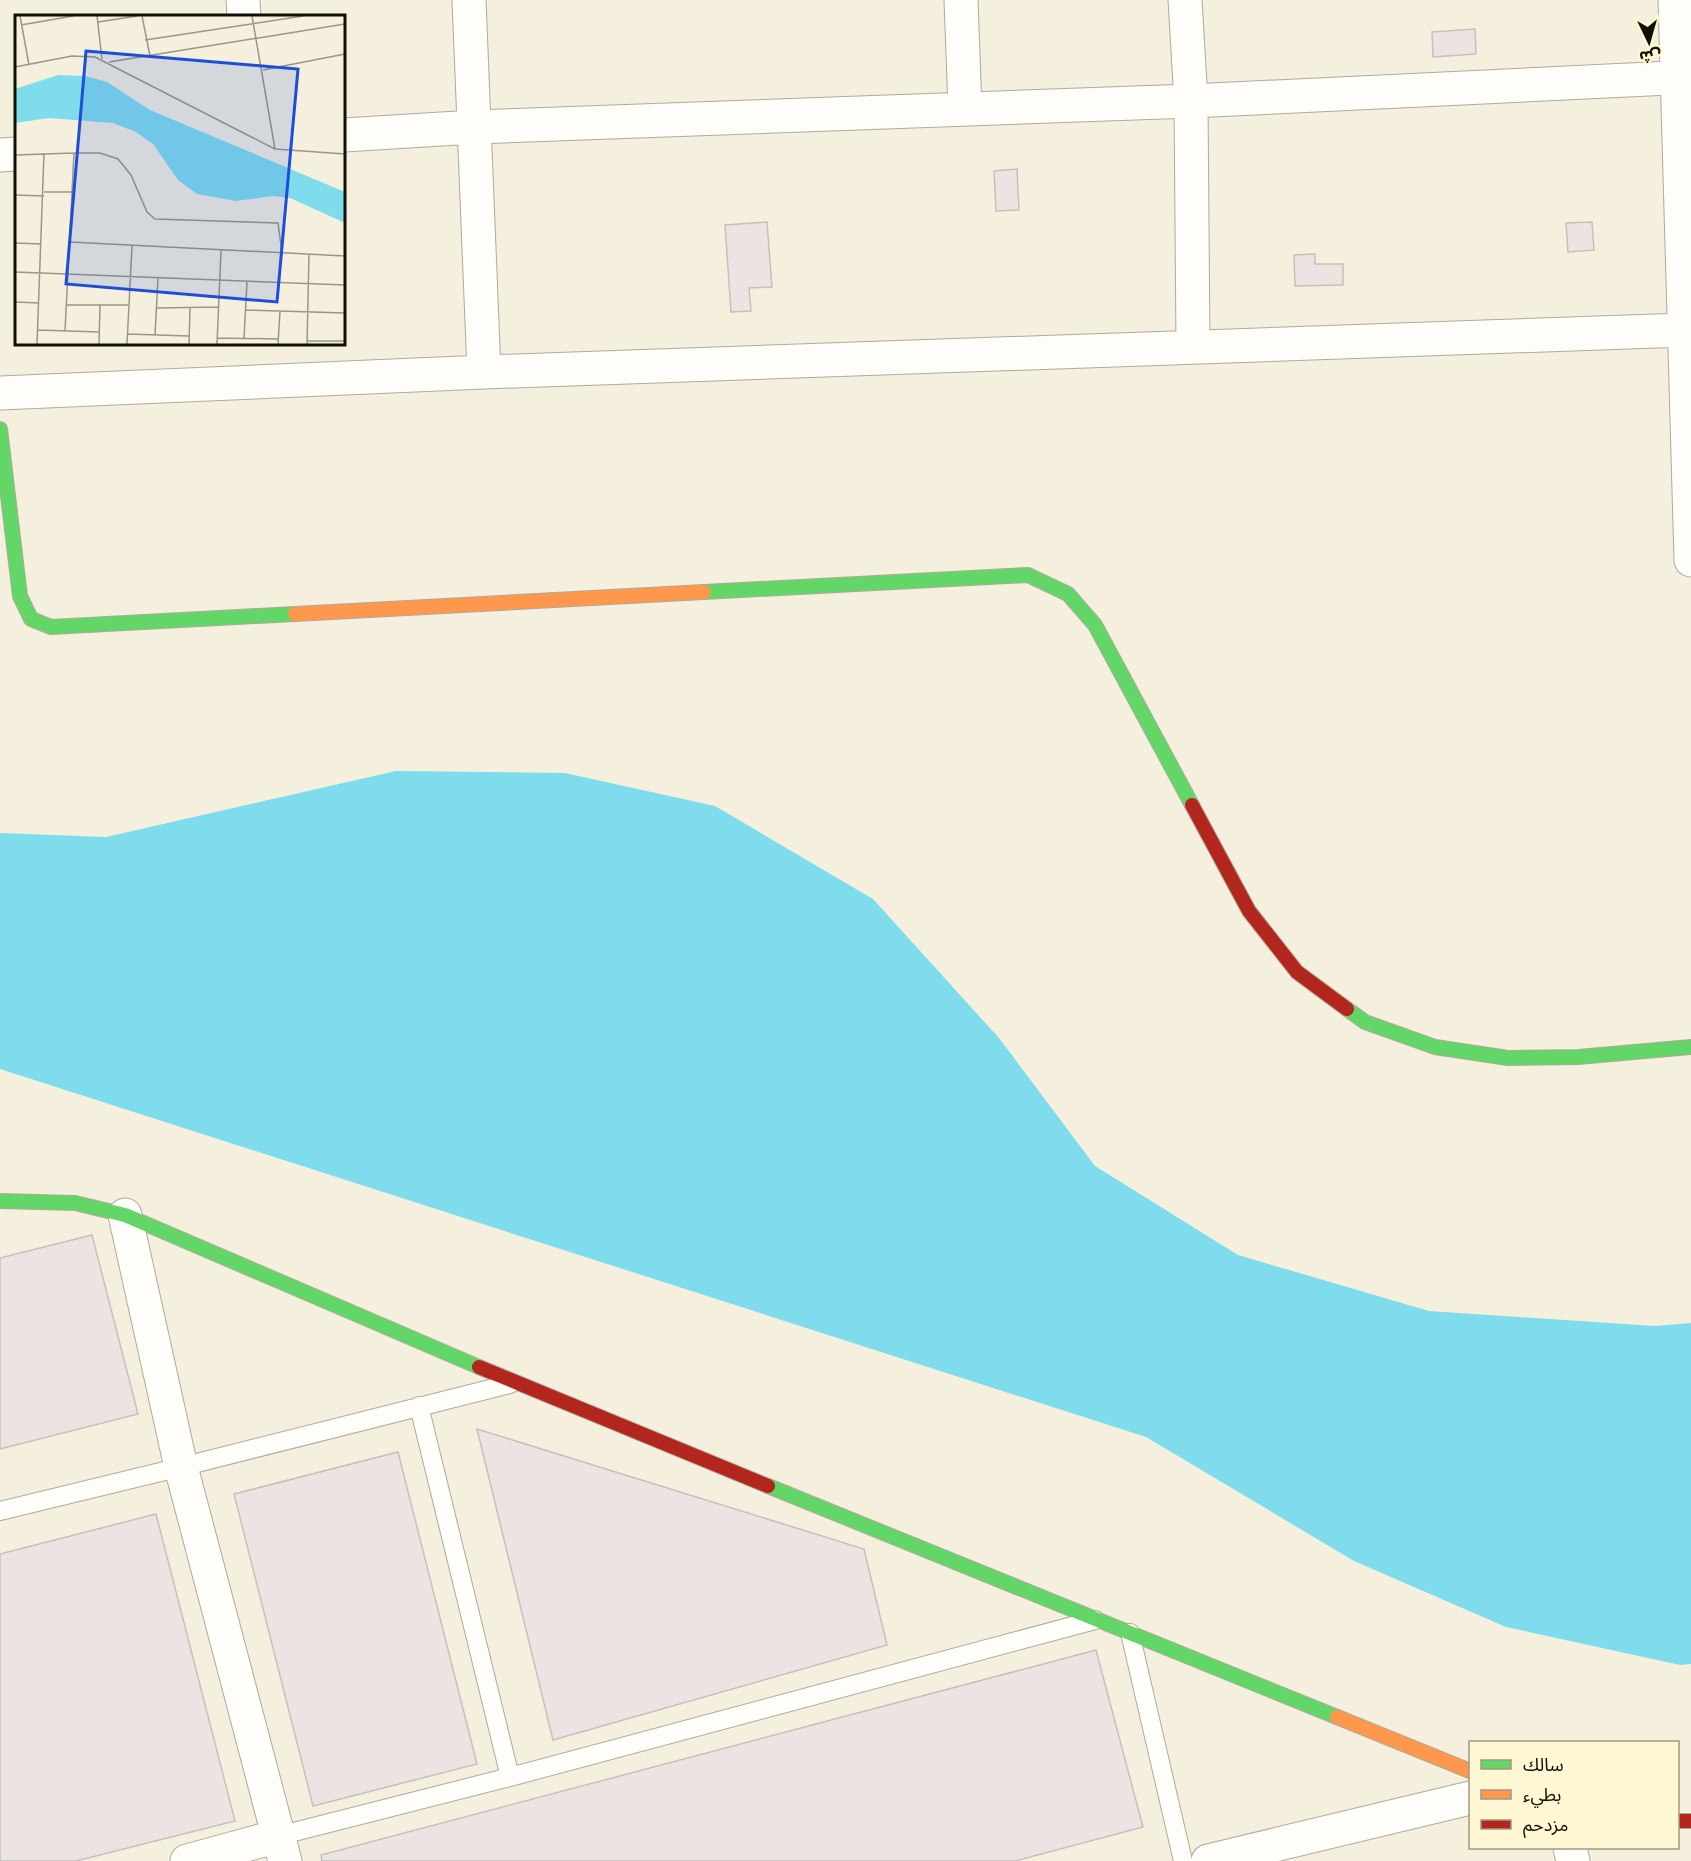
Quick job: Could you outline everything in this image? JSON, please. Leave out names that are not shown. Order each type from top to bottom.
[{"type":"street","points":[[243,0],[244,15]]},
{"type":"street","points":[[469,0],[484,372]]},
{"type":"street","points":[[961,0],[965,109]]},
{"type":"street","points":[[1185,0],[1191,101],[1193,346]]},
{"type":"street","points":[[1675,0],[1685,77],[1685,330],[1691,560]]},
{"type":"street","points":[[345,135],[474,127],[1191,101],[1685,77]]},
{"type":"street","points":[[0,393],[484,372],[1685,330]]},
{"type":"street","points":[[0,429],[20,596],[30,619],[51,627],[1028,575],[1068,594],[1095,625],[1249,911],[1297,972],[1365,1022],[1435,1047],[1508,1058],[1578,1057],[1691,1047]]},
{"type":"street","points":[[0,1201],[75,1203],[125,1215],[515,1383],[1469,1771]]},
{"type":"street","points":[[125,1215],[181,1467],[282,1848],[187,1861]]},
{"type":"street","points":[[1208,1861],[1469,1798]]},
{"type":"lane","points":[[0,1511],[515,1383]]},
{"type":"lane","points":[[419,1406],[510,1777]]},
{"type":"lane","points":[[282,1848],[510,1777],[1096,1620]]},
{"type":"lane","points":[[1130,1633],[1183,1861]]},
{"type":"water","points":[[396,771],[565,773],[715,806],[873,899],[999,1038],[1095,1166],[1238,1255],[1429,1311],[1655,1326],[1691,1323],[1691,1664],[1680,1665],[1506,1627],[1354,1561],[1146,1437],[0,1069],[0,833],[106,837]]},
{"type":"building","points":[[1475,29],[1476,54],[1433,57],[1432,32]]},
{"type":"building","points":[[1017,169],[1019,210],[996,211],[994,171]]},
{"type":"building","points":[[767,222],[772,287],[749,288],[751,311],[731,312],[725,225]]},
{"type":"building","points":[[1592,222],[1594,250],[1568,252],[1566,223]]},
{"type":"building","points":[[1315,254],[1315,264],[1343,264],[1343,285],[1295,286],[1294,255]]},
{"type":"building","points":[[92,1235],[138,1414],[0,1449],[0,1258]]},
{"type":"building","points":[[477,1429],[864,1549],[887,1645],[553,1740]]},
{"type":"building","points":[[398,1452],[477,1764],[313,1806],[234,1494]]},
{"type":"building","points":[[156,1514],[235,1821],[76,1861],[0,1861],[0,1554]]},
{"type":"building","points":[[1096,1650],[1143,1827],[1015,1861],[322,1861],[321,1855]]},
{"type":"traffic: fast","points":[[0,429],[20,596],[31,619],[51,627],[295,614]]},
{"type":"traffic: fast","points":[[704,592],[1028,575],[1068,594],[1095,625],[1192,805]]},
{"type":"traffic: fast","points":[[1347,1009],[1365,1022],[1435,1047],[1508,1058],[1578,1057],[1691,1047]]},
{"type":"traffic: fast","points":[[0,1201],[75,1203],[125,1215],[479,1367]]},
{"type":"traffic: fast","points":[[768,1486],[1337,1717]]},
{"type":"traffic: slow","points":[[295,614],[704,592]]},
{"type":"traffic: slow","points":[[1337,1717],[1469,1771]]},
{"type":"traffic: jam","points":[[1192,805],[1249,911],[1297,972],[1347,1009]]},
{"type":"traffic: jam","points":[[479,1367],[768,1486]]},
{"type":"traffic: jam","points":[[1679,1821],[1691,1821]]}]
